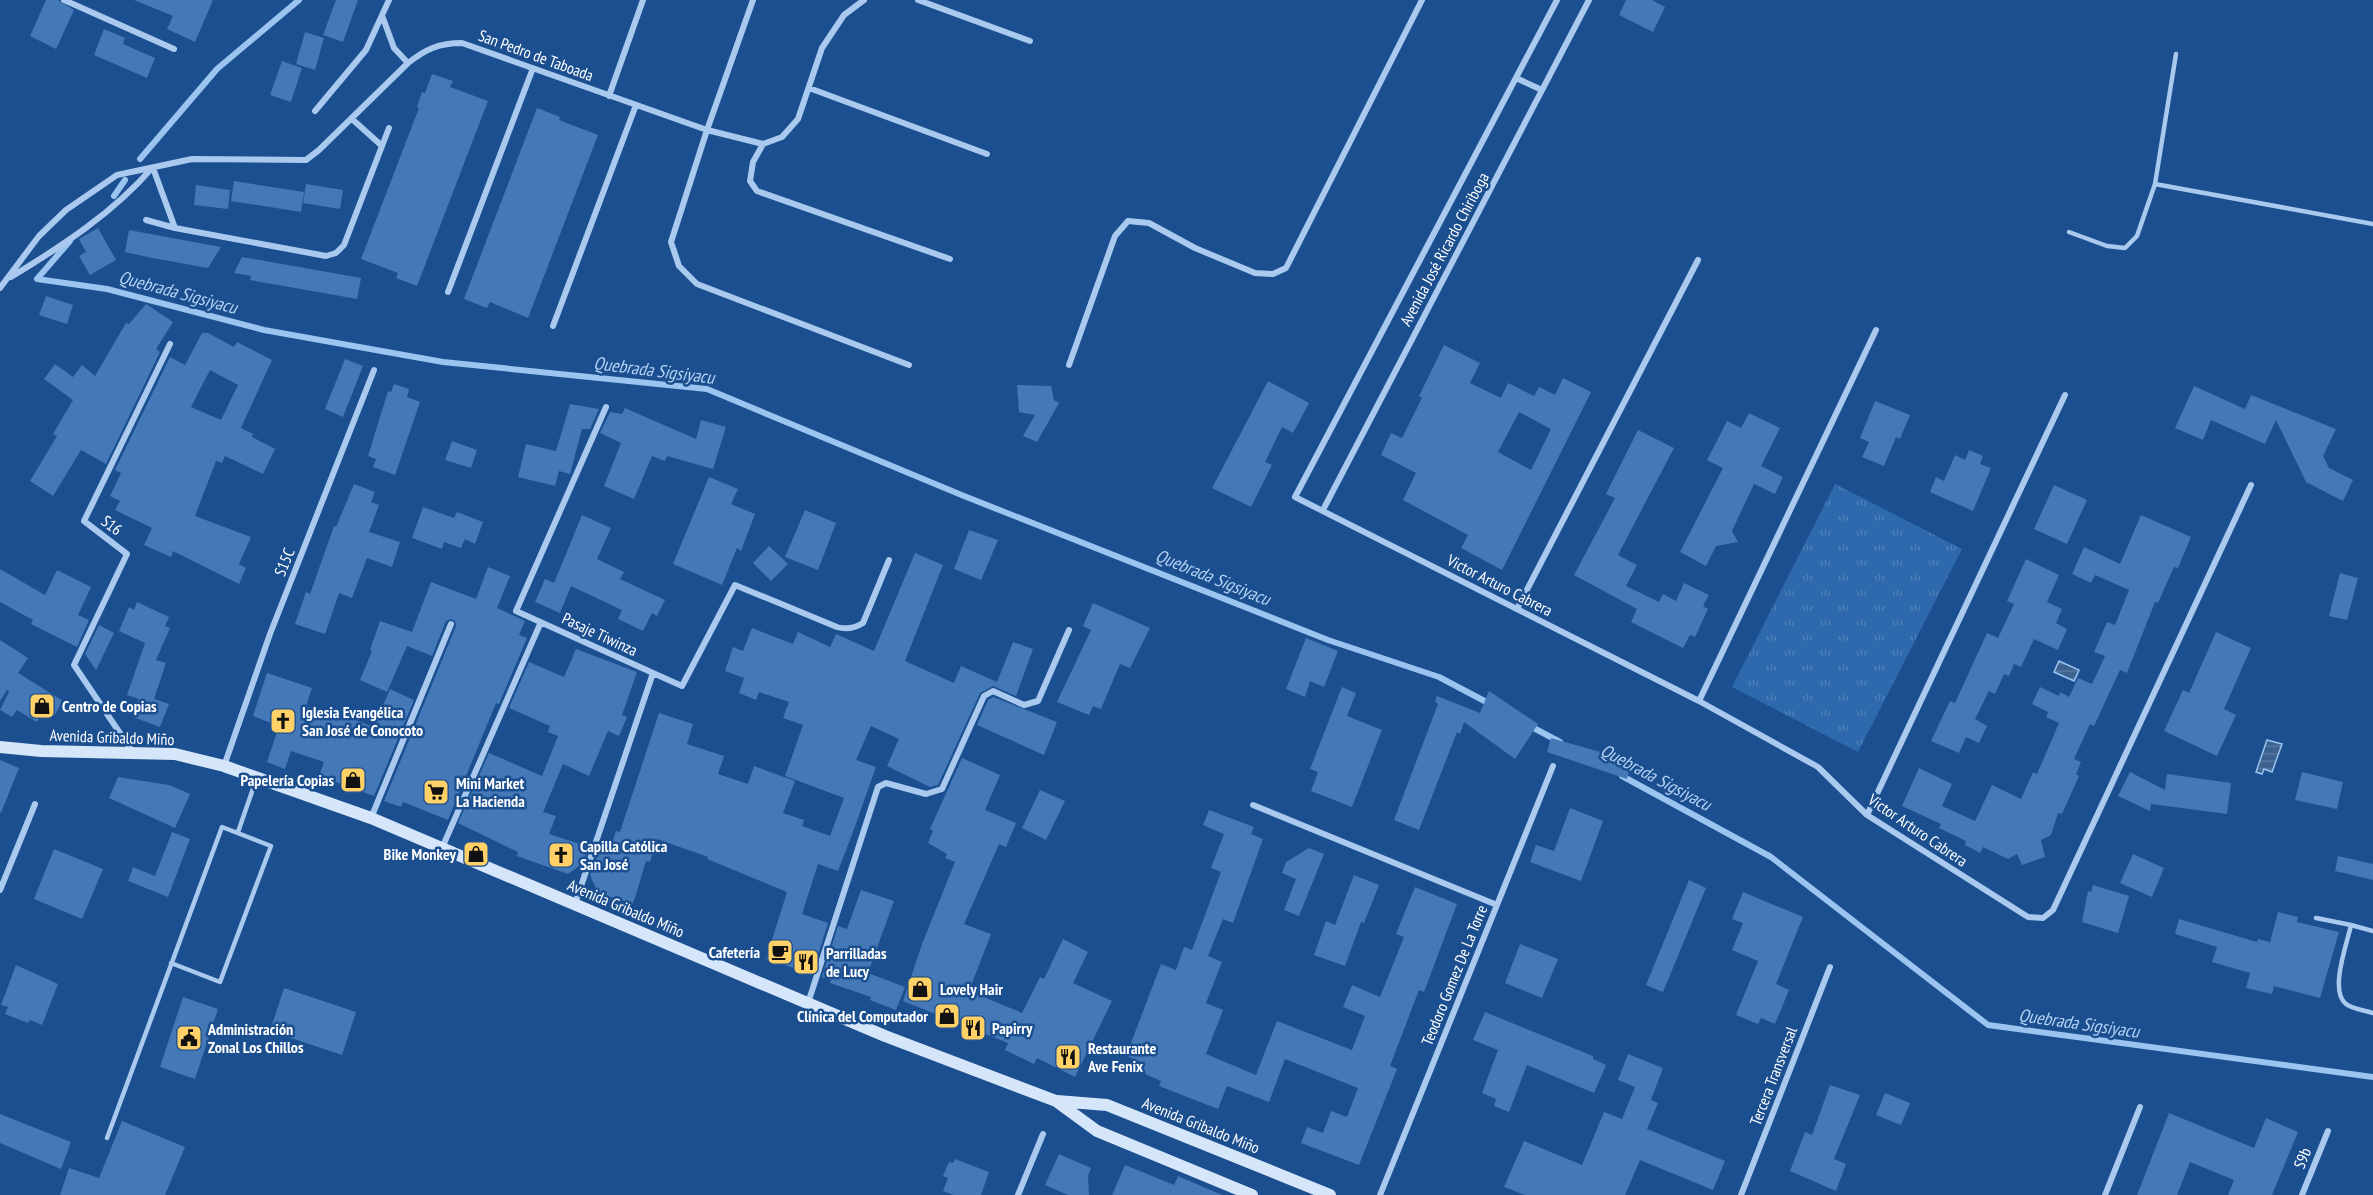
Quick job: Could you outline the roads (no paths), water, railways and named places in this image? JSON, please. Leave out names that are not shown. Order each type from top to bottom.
[{"type":"street","points":[[64,0],[174,49]]},
{"type":"street","points":[[315,111],[366,50],[389,0]]},
{"type":"street","points":[[609,96],[644,0]]},
{"type":"street","points":[[753,0],[707,130],[671,242],[679,267],[697,284],[909,365]]},
{"type":"street","points":[[864,0],[844,15],[822,48],[798,119],[782,137],[763,144],[753,162],[750,181],[757,191],[950,260]]},
{"type":"street","points":[[918,0],[1030,41]]},
{"type":"street","points":[[1069,365],[1115,236],[1128,221],[1149,223],[1196,248],[1255,273],[1274,273],[1286,268],[1422,0]]},
{"type":"street","name":"Avenida José Ricardo Chiriboga","points":[[1295,496],[1557,0]]},
{"type":"street","name":"Avenida José Ricardo Chiriboga","points":[[1323,510],[1589,0]]},
{"type":"street","points":[[382,18],[394,48],[408,63]]},
{"type":"street","name":"San Pedro de Taboada","points":[[0,288],[39,236],[66,210],[117,175],[192,159],[306,160],[352,119],[408,63],[422,51],[442,43],[462,43],[707,130],[763,144]]},
{"type":"street","points":[[448,292],[533,68]]},
{"type":"street","points":[[1516,78],[1542,90]]},
{"type":"street","points":[[809,88],[987,153]]},
{"type":"street","points":[[553,326],[636,105]]},
{"type":"street","points":[[352,119],[382,146]]},
{"type":"street","points":[[146,220],[175,228],[326,256],[336,253],[344,245],[388,128]]},
{"type":"street","points":[[153,168],[175,228]]},
{"type":"street","name":"San Pedro de Taboada","points":[[8,279],[78,233],[133,191],[153,168]]},
{"type":"street","points":[[1517,609],[1698,260]]},
{"type":"street","points":[[1699,701],[1876,330]]},
{"type":"street","name":"S16","points":[[132,751],[74,665],[128,554],[84,521],[170,344]]},
{"type":"street","name":"S15C","points":[[224,766],[270,634],[374,370]]},
{"type":"street","points":[[1867,815],[2065,395]]},
{"type":"street","name":"Pasaje Tiwinza","points":[[575,904],[653,673],[516,611],[606,407]]},
{"type":"street","name":"Victor Arturo Cabrera","points":[[1295,496],[1699,701],[1818,767],[1867,815],[2028,917],[2043,918],[2053,910],[2252,485]]},
{"type":"street","points":[[653,673],[682,686],[735,585],[837,627],[850,629],[857,627],[863,622],[889,560]]},
{"type":"street","points":[[442,848],[541,622]]},
{"type":"street","points":[[370,818],[451,624]]},
{"type":"street","points":[[808,1003],[878,787],[886,783],[926,794],[942,789],[984,696],[993,691],[1024,705],[1038,701],[1069,630]]},
{"type":"street","name":"Avenida Gribaldo Miño","points":[[0,747],[41,751],[132,751],[175,754],[257,777],[370,818],[885,1036],[1056,1101],[1097,1131],[1252,1195]]},
{"type":"street","name":"Teodoro Gomez De La Torre","points":[[1380,1195],[1553,766]]},
{"type":"street","points":[[0,890],[36,804]]},
{"type":"street","points":[[1252,805],[1497,905]]},
{"type":"street","name":"Tercera Transversal","points":[[1741,1195],[1830,967]]},
{"type":"street","name":"Avenida Gribaldo Miño","points":[[1056,1101],[1107,1105],[1330,1195]]},
{"type":"street","points":[[2105,1195],[2140,1107]]},
{"type":"street","name":"S9b","points":[[2302,1195],[2328,1131]]},
{"type":"street","points":[[1018,1195],[1043,1134]]},
{"type":"lane","points":[[2069,232],[2107,246],[2125,248],[2137,236],[2156,184],[2176,54]]},
{"type":"lane","points":[[2156,184],[2373,224]]},
{"type":"lane","points":[[238,832],[257,777]]},
{"type":"lane","points":[[107,1138],[171,963],[222,827],[271,846],[220,982],[171,963]]},
{"type":"lane","points":[[2316,918],[2373,931]]},
{"type":"lane","points":[[2351,925],[2337,987],[2339,998],[2348,1005],[2373,1013]]},
{"type":"waterway","name":"Quebrada Sigsiyacu","points":[[140,159],[217,69],[299,0]]},
{"type":"waterway","name":"Quebrada Sigsiyacu","points":[[114,196],[125,180]]},
{"type":"waterway","name":"Quebrada Sigsiyacu","points":[[70,241],[37,279],[107,289],[264,330],[443,362],[707,389],[964,496],[1328,640],[1439,677],[1492,705]]},
{"type":"waterway","name":"Quebrada Sigsiyacu","points":[[1530,726],[1560,742]]},
{"type":"waterway","name":"Quebrada Sigsiyacu","points":[[1622,776],[1771,857],[1988,1025],[2373,1077]]},
{"type":"place","name":"Centro de Copias","points":[[42,706]]},
{"type":"place","name":"Iglesia Evangélica San José de Conocoto","points":[[283,721]]},
{"type":"place","name":"Papelería Copias","points":[[353,780]]},
{"type":"place","name":"Mini Market La Hacienda","points":[[436,792]]},
{"type":"place","name":"Bike Monkey","points":[[476,854]]},
{"type":"place","name":"Capilla Católica San José","points":[[561,855]]},
{"type":"place","name":"Cafetería","points":[[780,952]]},
{"type":"place","name":"Parrilladas de Lucy","points":[[806,962]]},
{"type":"place","name":"Lovely Hair","points":[[920,989]]},
{"type":"place","name":"Clínica del Computador","points":[[947,1016]]},
{"type":"place","name":"Papirry","points":[[973,1028]]},
{"type":"place","name":"Administración Zonal Los Chillos","points":[[189,1038]]},
{"type":"place","name":"Restaurante Ave Fenix","points":[[1068,1057]]}]
